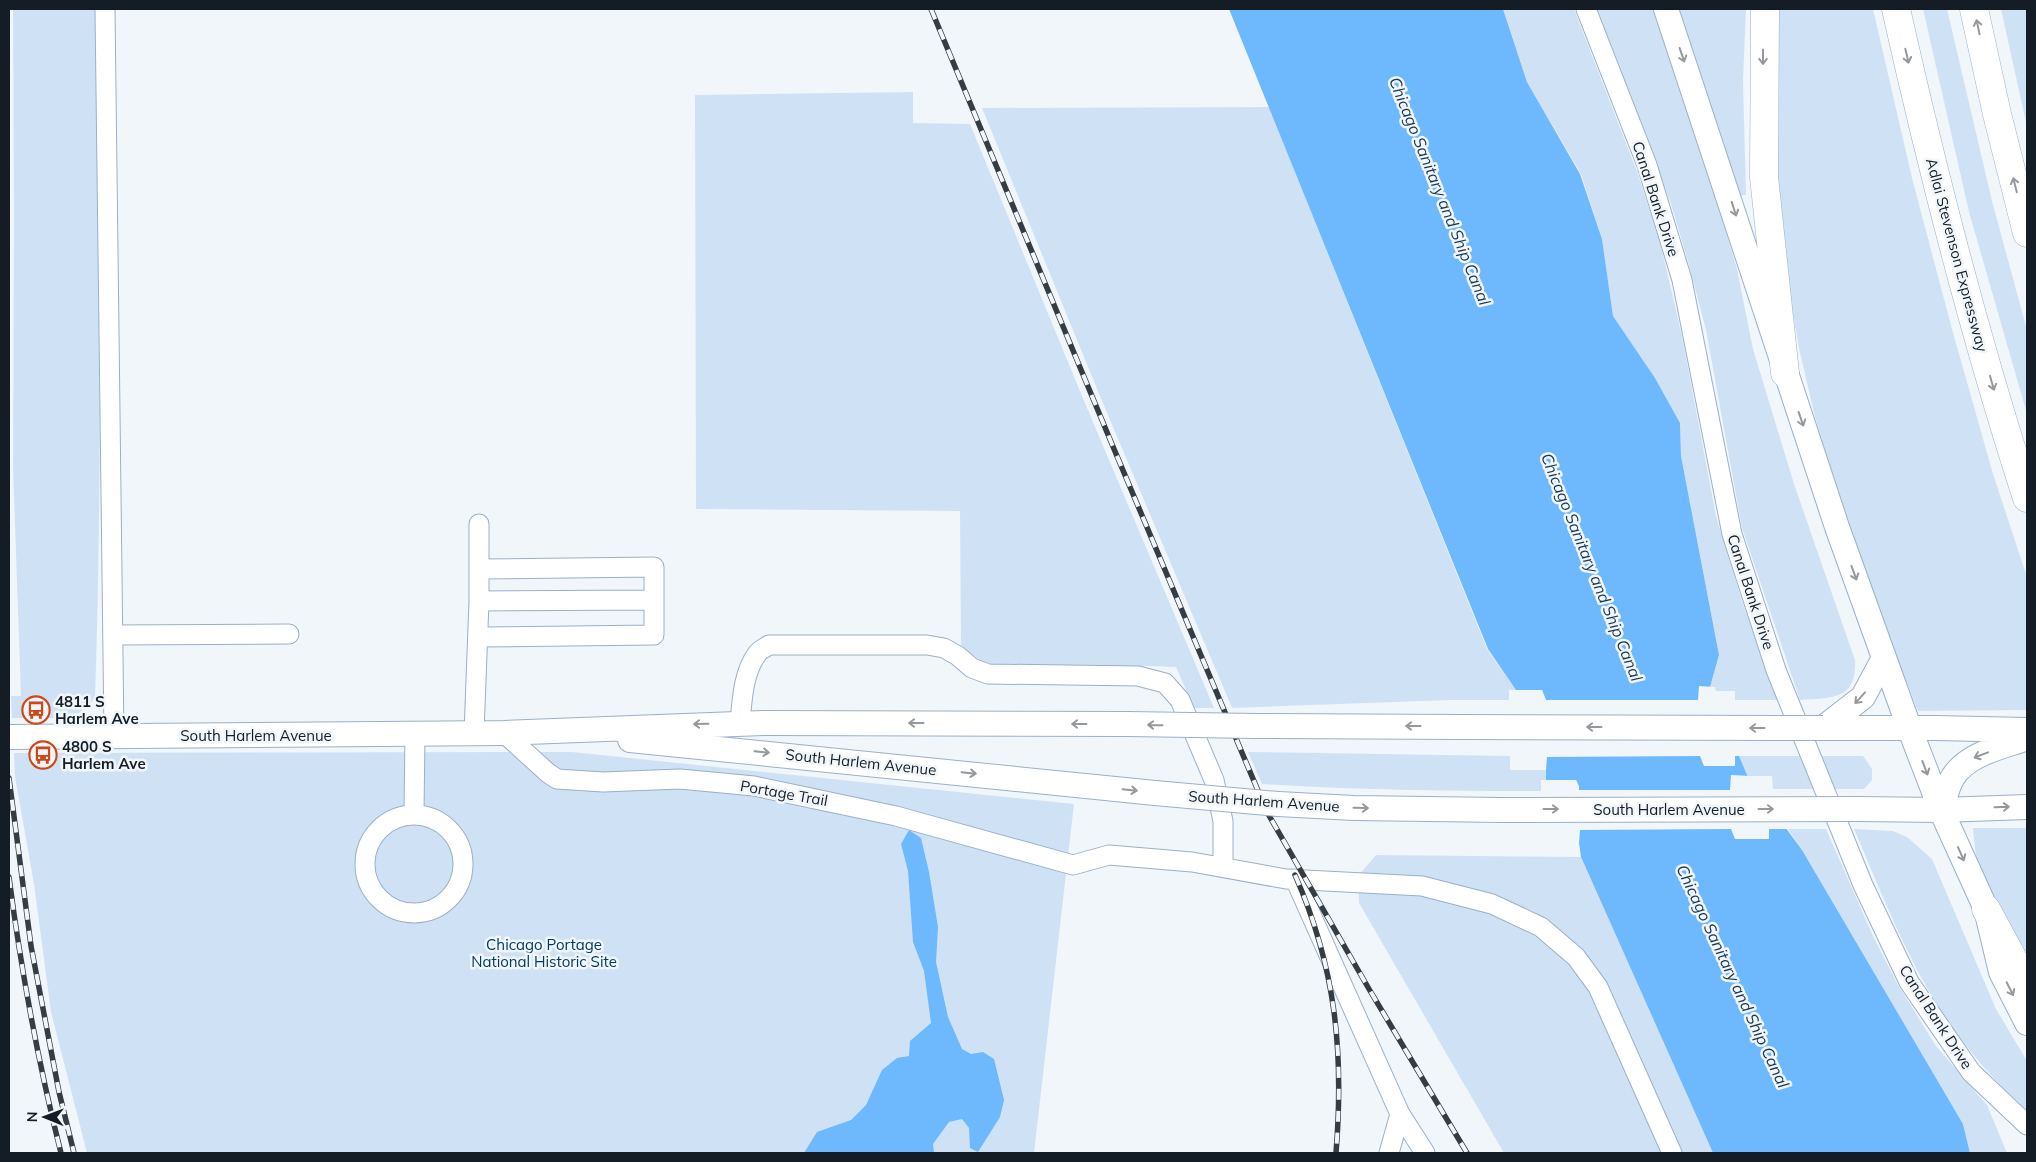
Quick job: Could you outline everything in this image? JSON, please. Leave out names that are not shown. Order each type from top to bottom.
[{"type":"highway","points":[[1765,9],[1763,33],[1764,177],[1785,373]]},
{"type":"highway","name":"Adlai Stevenson Expressway","points":[[1896,9],[1965,289],[2005,430],[2027,498]]},
{"type":"highway","points":[[1974,9],[1997,114],[2027,233]]},
{"type":"highway","points":[[1986,909],[2027,985]]},
{"type":"main road","points":[[1666,9],[1732,206],[1785,373],[1884,658],[1941,810],[1986,909],[2001,972],[2027,1023]]},
{"type":"main road","points":[[1823,728],[1863,697],[1884,658]]},
{"type":"main road","name":"South Harlem Avenue","points":[[9,737],[504,733],[740,723],[1462,727],[1909,727],[2027,730]]},
{"type":"main road","name":"South Harlem Avenue","points":[[504,733],[675,743],[1254,803],[1354,808],[1941,810],[2027,807]]},
{"type":"main road","points":[[1941,810],[1952,778],[1960,768],[1974,758],[2027,738]]},
{"type":"street","points":[[105,9],[114,736]]},
{"type":"street","name":"Canal Bank Drive","points":[[1586,9],[1646,165],[1682,280],[1732,534],[1780,680],[1863,886],[1909,982],[1971,1072],[2027,1125]]},
{"type":"street","points":[[474,733],[479,601],[479,524]]},
{"type":"street","points":[[478,637],[654,635],[654,567],[479,569]]},
{"type":"street","points":[[479,601],[654,600]]},
{"type":"street","points":[[112,635],[290,634]]},
{"type":"street","points":[[740,723],[743,691],[749,672],[757,653],[769,645],[927,645],[944,648],[958,656],[972,668],[988,674],[1138,676],[1165,683],[1180,700],[1214,780],[1223,821],[1223,867],[1295,879],[1422,886],[1492,904],[1541,927],[1576,957],[1598,987],[1672,1153]]},
{"type":"street","name":"Portage Trail","points":[[504,733],[548,773],[558,778],[603,782],[680,779],[754,786],[896,816],[1073,865],[1109,855],[1192,862],[1223,867]]},
{"type":"street","points":[[414,814],[415,734]]},
{"type":"street","points":[[414,814],[427,816],[439,821],[449,829],[458,841],[464,866],[462,877],[451,897],[438,908],[419,914],[400,911],[386,905],[370,886],[365,867],[368,847],[374,835],[382,826],[400,816],[414,814]]},
{"type":"street","points":[[1295,879],[1400,1114],[1425,1153]]},
{"type":"street","points":[[1390,1153],[1400,1114]]},
{"type":"green space","points":[[13,9],[97,9],[100,439],[95,697],[88,707],[71,718],[12,718],[11,696],[21,696],[13,468]]},
{"type":"green space","points":[[1503,9],[1574,9],[1638,174],[1661,246],[1682,336],[1716,516],[1743,604],[1778,700],[1735,700],[1735,691],[1716,691],[1715,687],[1710,687],[1719,655],[1681,456],[1680,423],[1655,378],[1613,316],[1602,239],[1581,174],[1527,82]]},
{"type":"green space","points":[[1596,9],[1658,9],[1691,112],[1737,269],[1753,349],[1794,484],[1855,660],[1855,673],[1852,683],[1847,690],[1832,697],[1800,700],[1742,528],[1706,330],[1671,204]]},
{"type":"green space","points":[[1674,9],[1746,9],[1743,81],[1746,195],[1736,196]]},
{"type":"green space","points":[[1774,9],[1873,9],[1912,178],[1952,329],[1993,474],[2027,577],[2027,710],[1918,711],[1864,574],[1838,496],[1815,417],[1800,353],[1784,265],[1775,184]]},
{"type":"green space","points":[[1923,9],[1947,9],[1992,201],[2027,330],[2027,414],[1969,212]]},
{"type":"green space","points":[[2001,9],[2027,9],[2027,127]]},
{"type":"green space","points":[[913,92],[913,123],[970,124],[1082,396],[1214,708],[1194,708],[1176,667],[1007,668],[987,666],[961,645],[960,511],[696,509],[695,95]]},
{"type":"green space","points":[[1269,107],[1487,649],[1516,690],[1509,690],[1509,700],[1451,700],[1232,708],[1102,401],[982,108]]},
{"type":"green space","name":"Chicago Portage National Historic Site","points":[[572,752],[1074,804],[1034,1153],[87,1153],[51,1012],[34,884],[15,777],[14,753]]},
{"type":"green space","points":[[1248,752],[1510,756],[1510,770],[1546,770],[1546,780],[1541,780],[1541,791],[1402,790],[1262,784]]},
{"type":"green space","points":[[1739,756],[1801,756],[1814,789],[1773,789],[1772,776],[1747,776]]},
{"type":"green space","points":[[1819,756],[1863,756],[1872,769],[1872,780],[1864,789],[1833,789]]},
{"type":"green space","points":[[1973,828],[2027,828],[2027,962],[2006,924],[1976,858]]},
{"type":"green space","points":[[1788,829],[1826,829],[1873,936],[1898,985],[1936,1046],[1987,1105],[2007,1153],[1970,1153],[1963,1124]]},
{"type":"green space","points":[[1854,829],[1893,831],[1907,837],[1932,859],[1996,1009],[2027,1061],[2027,1113],[1972,1053],[1943,1014],[1917,970]]},
{"type":"green space","points":[[1376,855],[1581,857],[1713,1153],[1504,1153],[1359,903],[1358,876]]},
{"type":"water","name":"Chicago Sanitary and Ship Canal","points":[[1229,9],[1503,9],[1527,82],[1580,174],[1602,239],[1613,316],[1655,378],[1680,423],[1681,456],[1719,655],[1710,687],[1747,775],[1802,850],[1963,1124],[1970,1153],[1713,1153],[1581,857],[1579,843],[1579,786],[1576,780],[1546,780],[1546,700],[1542,691],[1516,690],[1488,649]]},
{"type":"water","points":[[909,830],[921,838],[929,872],[938,927],[936,962],[948,1017],[962,1049],[971,1054],[983,1052],[994,1059],[1004,1100],[1000,1117],[978,1152],[970,1148],[969,1128],[962,1119],[949,1122],[933,1144],[934,1153],[804,1153],[817,1132],[851,1120],[866,1105],[882,1070],[897,1058],[909,1056],[910,1041],[931,1023],[924,971],[913,942],[908,871],[901,844]]},
{"type":"pier","points":[[1699,686],[1713,687],[1742,756],[1735,756],[1735,766],[1704,766],[1700,756],[1547,757],[1546,770],[1544,770],[1543,701],[1540,693],[1516,693],[1513,690],[1542,690],[1546,700],[1698,700]]},
{"type":"pier","points":[[1731,775],[1750,776],[1791,829],[1769,829],[1769,839],[1735,839],[1731,829],[1580,830],[1579,843],[1577,843],[1576,790],[1574,782],[1546,782],[1544,780],[1576,780],[1579,790],[1730,790]]},
{"type":"railway","points":[[931,9],[1267,812],[1369,989],[1467,1153]]},
{"type":"railway","points":[[9,778],[31,946],[59,1092],[74,1153]]},
{"type":"railway","points":[[1295,875],[1320,943],[1334,1011],[1339,1080],[1336,1153]]},
{"type":"railway","points":[[9,877],[31,1016],[61,1153]]},
{"type":"place","name":"4811 S Harlem Ave","points":[[36,710]]},
{"type":"place","name":"4800 S Harlem Ave","points":[[43,755]]}]
